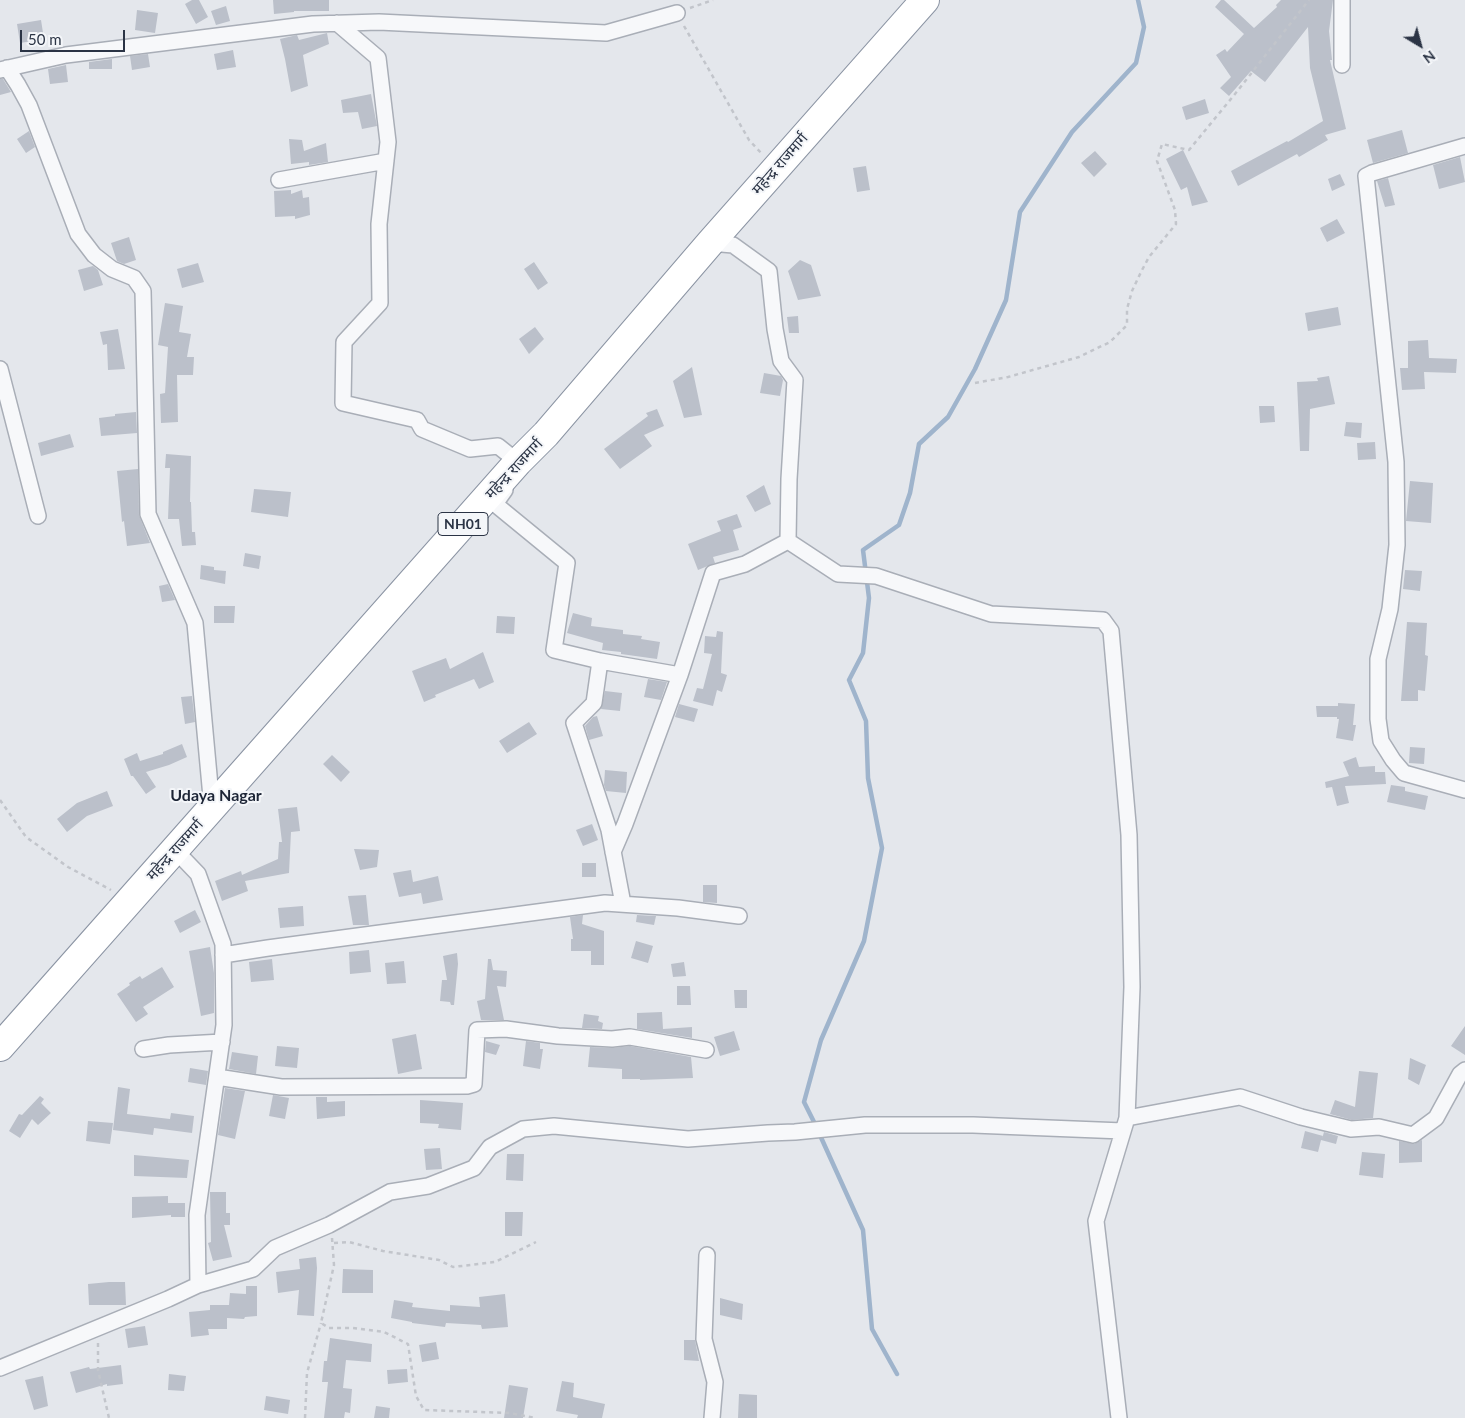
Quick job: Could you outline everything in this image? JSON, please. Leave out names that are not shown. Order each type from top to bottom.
[{"type":"highway","name":"महेन्द्र राजमार्ग","points":[[0,1047],[518,462],[546,434],[776,168],[925,0]]},
{"type":"street","points":[[1342,0],[1342,65]]},
{"type":"street","points":[[3,69],[66,55],[312,24],[379,22],[606,33],[677,13]]},
{"type":"street","points":[[337,23],[378,58],[388,142],[379,224],[380,303],[344,342],[344,403],[417,420],[422,429],[470,449],[498,446],[518,462]]},
{"type":"street","points":[[3,69],[18,84],[29,105],[78,234],[94,255],[112,269],[134,278],[144,292],[148,514],[194,622],[212,808]]},
{"type":"street","points":[[1465,146],[1366,176],[1396,462],[1397,545],[1390,608],[1378,659],[1378,719],[1381,741],[1404,773],[1465,790]]},
{"type":"street","points":[[279,180],[386,161]]},
{"type":"street","points":[[710,244],[733,245],[770,271],[775,329],[781,360],[795,380],[789,479],[788,541]]},
{"type":"street","points":[[0,369],[38,516]]},
{"type":"street","points":[[546,434],[495,504],[567,563],[554,650],[680,675]]},
{"type":"street","points":[[614,852],[680,675],[713,574],[745,564],[788,541]]},
{"type":"street","points":[[788,541],[838,574],[876,576],[991,614],[1102,620],[1111,631],[1129,835],[1132,987],[1125,1124],[1096,1221],[1119,1418]]},
{"type":"street","points":[[600,660],[594,703],[574,723],[609,830],[623,904]]},
{"type":"street","points":[[175,850],[198,874],[223,944],[224,1025],[197,1215],[198,1285]]},
{"type":"street","points":[[223,955],[605,903],[678,908],[739,916]]},
{"type":"street","points":[[217,1077],[281,1087],[467,1086],[474,1084],[477,1030],[506,1029],[558,1036],[594,1038],[630,1037],[706,1050]]},
{"type":"street","points":[[143,1049],[169,1045],[222,1042]]},
{"type":"street","points":[[0,1368],[198,1285],[253,1269],[275,1248],[329,1225],[390,1192],[428,1186],[474,1168],[490,1147],[523,1129],[554,1126],[688,1139],[865,1125],[1125,1124],[1240,1097],[1301,1117],[1351,1129],[1379,1127],[1413,1135],[1436,1118],[1460,1074],[1465,1070]]},
{"type":"street","points":[[707,1255],[704,1339],[715,1382],[712,1418]]},
{"type":"path","points":[[714,0],[677,13],[749,140],[776,168]]},
{"type":"path","points":[[975,383],[1008,377],[1079,357],[1110,342],[1127,325],[1127,309],[1132,291],[1141,272],[1149,257],[1176,224],[1175,210],[1157,161],[1162,144],[1189,150],[1309,0]]},
{"type":"path","points":[[0,800],[26,837],[68,867],[111,890],[127,904]]},
{"type":"path","points":[[304,1418],[307,1373],[334,1265],[334,1243],[329,1225]]},
{"type":"path","points":[[334,1243],[349,1242],[383,1251],[439,1260],[453,1266],[495,1262],[536,1242]]},
{"type":"path","points":[[321,1323],[329,1328],[353,1328],[384,1332],[408,1344],[416,1396],[424,1410],[510,1413],[536,1418]]},
{"type":"path","points":[[98,1328],[98,1370],[109,1418]]},
{"type":"building","points":[[192,0],[199,0],[208,17],[196,24],[185,4]]},
{"type":"building","points":[[273,0],[329,0],[329,11],[294,11],[274,14]]},
{"type":"building","points":[[1221,0],[1224,0],[1254,28],[1277,7],[1276,5],[1281,0],[1333,0],[1329,31],[1332,60],[1330,60],[1346,129],[1325,135],[1328,140],[1299,157],[1297,154],[1238,186],[1231,171],[1288,142],[1323,121],[1310,68],[1308,27],[1265,82],[1251,71],[1229,96],[1220,88],[1231,77],[1216,55],[1225,49],[1227,52],[1244,34],[1215,7]]},
{"type":"building","points":[[226,6],[230,21],[216,25],[211,11]]},
{"type":"building","points":[[137,10],[158,13],[155,33],[135,30]]},
{"type":"building","points":[[41,20],[44,39],[20,43],[17,24]]},
{"type":"building","points":[[327,33],[329,44],[303,55],[308,86],[291,92],[280,39],[297,35],[299,40]]},
{"type":"building","points":[[233,50],[236,67],[217,70],[214,54]]},
{"type":"building","points":[[148,54],[150,67],[132,70],[130,56]]},
{"type":"building","points":[[112,59],[112,69],[89,69],[89,62]]},
{"type":"building","points":[[66,65],[68,82],[50,84],[48,69]]},
{"type":"building","points":[[0,79],[3,79],[11,92],[0,95]]},
{"type":"building","points":[[371,94],[377,126],[362,129],[358,112],[343,113],[341,100]]},
{"type":"building","points":[[1205,99],[1209,113],[1186,120],[1182,107]]},
{"type":"building","points":[[1402,130],[1408,153],[1373,163],[1367,140]]},
{"type":"building","points":[[29,131],[35,147],[26,153],[17,139]]},
{"type":"building","points":[[289,139],[302,140],[304,151],[326,143],[328,162],[309,165],[309,162],[291,164]]},
{"type":"building","points":[[1183,150],[1208,202],[1192,206],[1187,187],[1181,190],[1166,159]]},
{"type":"building","points":[[1095,151],[1107,164],[1094,177],[1081,163]]},
{"type":"building","points":[[1460,157],[1465,182],[1439,189],[1433,165]]},
{"type":"building","points":[[866,166],[870,190],[857,192],[853,168]]},
{"type":"building","points":[[1340,174],[1345,185],[1332,191],[1328,179]]},
{"type":"building","points":[[1388,178],[1395,205],[1385,207],[1377,181]]},
{"type":"building","points":[[291,190],[291,194],[302,190],[303,198],[309,197],[310,215],[295,219],[295,216],[275,217],[274,191]]},
{"type":"building","points":[[1337,219],[1345,233],[1327,242],[1320,228]]},
{"type":"building","points":[[129,237],[136,260],[124,264],[117,261],[111,243]]},
{"type":"building","points":[[800,260],[811,265],[821,296],[798,300],[788,271]]},
{"type":"building","points":[[534,262],[548,283],[538,290],[524,269]]},
{"type":"building","points":[[198,263],[204,282],[182,288],[177,269]]},
{"type":"building","points":[[93,266],[98,270],[103,285],[84,291],[78,270]]},
{"type":"building","points":[[165,303],[183,306],[179,332],[191,334],[187,357],[194,357],[193,375],[177,375],[178,422],[161,423],[160,394],[165,393],[168,347],[158,345]]},
{"type":"building","points":[[1338,307],[1341,325],[1308,331],[1305,313]]},
{"type":"building","points":[[798,316],[799,333],[789,333],[787,317]]},
{"type":"building","points":[[535,327],[544,339],[529,354],[519,339]]},
{"type":"building","points":[[118,329],[125,369],[108,370],[107,344],[103,345],[100,332]]},
{"type":"building","points":[[1428,340],[1429,358],[1457,359],[1456,373],[1424,372],[1425,389],[1402,390],[1400,368],[1408,368],[1408,341]]},
{"type":"building","points":[[692,367],[702,415],[684,418],[673,381]]},
{"type":"building","points":[[764,373],[781,376],[783,380],[780,396],[760,393]]},
{"type":"building","points":[[1329,376],[1335,404],[1310,409],[1309,451],[1300,451],[1297,382],[1318,381],[1317,378]]},
{"type":"building","points":[[1259,406],[1274,406],[1275,422],[1260,423]]},
{"type":"building","points":[[657,409],[664,426],[644,435],[652,446],[620,469],[604,449],[648,416],[646,413]]},
{"type":"building","points":[[136,412],[137,433],[101,436],[99,418]]},
{"type":"building","points":[[1346,422],[1362,423],[1361,438],[1344,436]]},
{"type":"building","points":[[70,434],[74,447],[41,456],[38,443]]},
{"type":"building","points":[[1375,442],[1376,459],[1358,460],[1357,443]]},
{"type":"building","points":[[166,454],[191,456],[190,502],[192,532],[195,532],[196,545],[182,546],[179,519],[168,519],[170,468],[165,468]]},
{"type":"building","points":[[138,469],[139,515],[150,543],[127,546],[124,521],[122,522],[117,471]]},
{"type":"building","points":[[1410,481],[1433,483],[1431,523],[1406,521]]},
{"type":"building","points":[[764,485],[771,504],[755,512],[746,496]]},
{"type":"building","points":[[254,489],[291,492],[288,517],[251,512]]},
{"type":"building","points":[[737,514],[742,527],[733,530],[739,550],[713,557],[715,563],[698,570],[688,544],[721,531],[717,521]]},
{"type":"building","points":[[245,553],[261,556],[259,569],[243,566]]},
{"type":"building","points":[[201,565],[214,567],[214,570],[226,571],[225,584],[200,579]]},
{"type":"building","points":[[1405,570],[1422,571],[1420,591],[1403,589]]},
{"type":"building","points":[[168,584],[175,600],[162,602],[159,586]]},
{"type":"building","points":[[214,606],[235,606],[234,623],[214,623]]},
{"type":"building","points":[[573,613],[592,618],[591,626],[623,630],[623,634],[642,636],[641,639],[660,642],[657,659],[602,650],[603,643],[567,633]]},
{"type":"building","points":[[497,616],[515,617],[514,634],[496,633]]},
{"type":"building","points":[[1407,622],[1427,623],[1425,655],[1428,656],[1425,691],[1418,690],[1418,701],[1401,701]]},
{"type":"building","points":[[717,631],[723,632],[721,673],[727,675],[722,692],[717,690],[713,706],[693,701],[697,688],[703,689],[712,654],[704,653],[705,636],[716,637]]},
{"type":"building","points":[[483,652],[494,682],[479,689],[474,679],[435,695],[436,697],[424,702],[412,671],[446,658],[450,669]]},
{"type":"building","points":[[648,679],[667,682],[661,700],[644,697]]},
{"type":"building","points":[[605,691],[622,693],[620,711],[601,709]]},
{"type":"building","points":[[192,696],[195,722],[185,724],[181,697]]},
{"type":"building","points":[[1338,703],[1355,704],[1353,725],[1356,725],[1353,741],[1336,738],[1339,719],[1337,717],[1317,717],[1316,706],[1338,706]]},
{"type":"building","points":[[679,704],[698,709],[694,722],[675,717]]},
{"type":"building","points":[[597,716],[603,736],[589,740],[585,726],[593,717]]},
{"type":"building","points":[[529,722],[537,734],[507,753],[499,741]]},
{"type":"building","points":[[182,744],[187,757],[146,772],[156,787],[146,794],[133,776],[131,776],[124,759],[137,753],[140,761],[163,754],[163,752]]},
{"type":"building","points":[[1410,747],[1425,748],[1424,764],[1409,763]]},
{"type":"building","points":[[332,755],[350,772],[341,782],[323,764]]},
{"type":"building","points":[[1356,757],[1359,767],[1375,766],[1375,772],[1385,772],[1386,784],[1345,786],[1349,803],[1337,806],[1332,787],[1326,788],[1325,782],[1349,776],[1343,762]]},
{"type":"building","points":[[605,770],[627,772],[626,793],[606,791],[604,785]]},
{"type":"building","points":[[1391,785],[1405,787],[1405,791],[1428,796],[1425,810],[1387,802]]},
{"type":"building","points":[[107,791],[113,806],[87,816],[67,832],[57,819],[77,803]]},
{"type":"building","points":[[297,807],[300,831],[291,832],[289,873],[245,881],[248,891],[222,901],[215,881],[241,871],[242,875],[278,859],[279,842],[282,842],[278,809]]},
{"type":"building","points":[[592,824],[598,840],[583,846],[576,830]]},
{"type":"building","points":[[354,849],[379,850],[377,867],[360,870]]},
{"type":"building","points":[[582,863],[596,863],[596,877],[582,877]]},
{"type":"building","points":[[411,870],[413,882],[438,876],[443,900],[423,904],[421,893],[399,897],[393,873]]},
{"type":"building","points":[[703,885],[717,885],[717,903],[703,902]]},
{"type":"building","points":[[366,895],[369,925],[353,925],[348,896]]},
{"type":"building","points":[[303,906],[304,926],[280,928],[278,908]]},
{"type":"building","points":[[195,910],[201,922],[180,933],[174,921]]},
{"type":"building","points":[[583,915],[582,924],[604,931],[604,965],[591,965],[591,951],[571,951],[571,939],[573,939],[570,917]]},
{"type":"building","points":[[637,915],[656,916],[654,925],[636,922]]},
{"type":"building","points":[[636,941],[653,946],[648,963],[631,958]]},
{"type":"building","points":[[210,947],[214,973],[214,1013],[201,1016],[189,951]]},
{"type":"building","points":[[369,950],[371,972],[350,974],[349,952]]},
{"type":"building","points":[[457,953],[458,964],[454,1005],[451,1005],[450,1002],[440,1001],[442,980],[447,980],[443,956]]},
{"type":"building","points":[[272,959],[274,980],[251,982],[249,962]]},
{"type":"building","points":[[488,959],[491,959],[493,970],[507,971],[506,987],[497,986],[504,1020],[481,1020],[477,1001],[485,999]]},
{"type":"building","points":[[404,961],[406,983],[387,984],[385,963]]},
{"type":"building","points":[[684,962],[686,976],[673,977],[671,964]]},
{"type":"building","points":[[162,967],[174,987],[143,1007],[148,1014],[136,1022],[117,994],[140,976],[142,979]]},
{"type":"building","points":[[677,986],[690,986],[691,1005],[677,1005]]},
{"type":"building","points":[[734,990],[747,990],[747,1008],[735,1008]]},
{"type":"building","points":[[662,1012],[663,1029],[692,1027],[692,1038],[637,1029],[637,1013]]},
{"type":"building","points":[[584,1014],[599,1016],[598,1021],[603,1023],[602,1029],[582,1028]]},
{"type":"building","points":[[1465,1026],[1465,1055],[1451,1046]]},
{"type":"building","points":[[734,1031],[740,1050],[720,1056],[714,1037]]},
{"type":"building","points":[[416,1034],[422,1069],[398,1074],[392,1039]]},
{"type":"building","points":[[486,1041],[500,1045],[496,1055],[485,1052]]},
{"type":"building","points":[[526,1041],[540,1043],[540,1049],[543,1049],[540,1069],[523,1066]]},
{"type":"building","points":[[277,1046],[299,1048],[297,1068],[275,1066]]},
{"type":"building","points":[[630,1046],[691,1057],[693,1078],[622,1079],[622,1069],[588,1067],[590,1047],[612,1048]]},
{"type":"building","points":[[232,1052],[258,1056],[256,1074],[229,1069]]},
{"type":"building","points":[[1410,1058],[1426,1065],[1419,1085],[1408,1079]]},
{"type":"building","points":[[190,1068],[208,1071],[206,1085],[188,1082]]},
{"type":"building","points":[[1359,1071],[1378,1073],[1373,1118],[1352,1120],[1330,1114],[1335,1100],[1355,1107]]},
{"type":"building","points":[[118,1087],[130,1089],[127,1114],[170,1119],[171,1113],[194,1116],[192,1133],[154,1128],[153,1135],[113,1130]]},
{"type":"building","points":[[225,1088],[245,1091],[235,1139],[218,1135]]},
{"type":"building","points":[[273,1095],[289,1098],[285,1119],[269,1116]]},
{"type":"building","points":[[40,1096],[44,1099],[41,1103],[51,1113],[38,1125],[32,1119],[20,1138],[9,1131],[19,1114],[22,1115]]},
{"type":"building","points":[[316,1097],[327,1097],[327,1102],[345,1101],[345,1116],[317,1119]]},
{"type":"building","points":[[420,1100],[463,1103],[461,1130],[438,1128],[439,1124],[420,1123]]},
{"type":"building","points":[[88,1121],[113,1123],[110,1144],[86,1141]]},
{"type":"building","points":[[1305,1131],[1323,1136],[1324,1132],[1338,1136],[1336,1144],[1321,1140],[1318,1152],[1301,1148]]},
{"type":"building","points":[[1422,1140],[1422,1162],[1399,1163],[1399,1141],[1414,1144]]},
{"type":"building","points":[[440,1148],[442,1169],[426,1170],[424,1149]]},
{"type":"building","points":[[1362,1152],[1385,1154],[1383,1178],[1359,1175]]},
{"type":"building","points":[[507,1154],[524,1154],[523,1181],[506,1180]]},
{"type":"building","points":[[134,1155],[189,1160],[187,1178],[134,1176]]},
{"type":"building","points":[[210,1192],[226,1192],[226,1213],[230,1213],[230,1225],[224,1225],[232,1257],[213,1261],[208,1243],[211,1242]]},
{"type":"building","points":[[168,1196],[168,1203],[185,1203],[185,1217],[171,1217],[171,1215],[132,1218],[132,1197]]},
{"type":"building","points":[[505,1212],[523,1212],[522,1236],[505,1236]]},
{"type":"building","points":[[316,1257],[314,1316],[297,1315],[299,1290],[278,1293],[276,1272],[300,1269],[299,1259]]},
{"type":"building","points":[[343,1269],[373,1270],[373,1293],[342,1293]]},
{"type":"building","points":[[125,1282],[126,1305],[89,1305],[88,1284]]},
{"type":"building","points":[[246,1286],[257,1286],[257,1316],[245,1317],[244,1319],[227,1318],[227,1329],[208,1329],[209,1335],[191,1337],[189,1312],[210,1310],[210,1305],[229,1305],[230,1293],[246,1294]]},
{"type":"building","points":[[505,1294],[508,1327],[482,1329],[481,1325],[446,1323],[445,1327],[391,1318],[394,1300],[413,1303],[412,1307],[450,1311],[450,1305],[480,1307],[479,1297]]},
{"type":"building","points":[[720,1298],[743,1304],[742,1320],[720,1315]]},
{"type":"building","points":[[145,1326],[148,1345],[128,1348],[125,1329]]},
{"type":"building","points":[[330,1338],[372,1344],[371,1362],[346,1360],[343,1388],[352,1389],[350,1413],[345,1412],[344,1418],[324,1418],[328,1382],[322,1382],[324,1361],[327,1361]]},
{"type":"building","points":[[684,1340],[695,1340],[699,1361],[684,1360]]},
{"type":"building","points":[[436,1342],[439,1359],[422,1362],[419,1345]]},
{"type":"building","points":[[121,1365],[123,1384],[107,1386],[107,1384],[76,1393],[70,1372],[89,1367],[90,1369]]},
{"type":"building","points":[[407,1369],[408,1382],[388,1384],[387,1370]]},
{"type":"building","points":[[169,1374],[186,1376],[184,1391],[168,1390]]},
{"type":"building","points":[[43,1376],[48,1406],[34,1410],[25,1380]]},
{"type":"building","points":[[562,1381],[574,1383],[573,1397],[605,1404],[602,1418],[577,1418],[578,1415],[556,1411]]},
{"type":"building","points":[[509,1385],[528,1388],[523,1418],[504,1418]]},
{"type":"building","points":[[739,1394],[757,1395],[757,1418],[738,1418]]},
{"type":"building","points":[[266,1396],[290,1400],[288,1414],[264,1410]]},
{"type":"building","points":[[376,1406],[390,1408],[389,1418],[374,1418]]},
{"type":"waterway","points":[[816,1126],[804,1102],[821,1040],[864,941],[882,848],[868,778],[866,721],[849,680],[863,653],[869,598],[863,550],[899,525],[910,493],[919,444],[948,417],[975,369],[1006,300],[1020,212],[1072,132],[1136,63],[1144,27],[1138,0]]},
{"type":"waterway","points":[[819,1133],[863,1230],[872,1329],[897,1374]]},
{"type":"district","name":"Udaya Nagar","points":[[216,796]]}]
